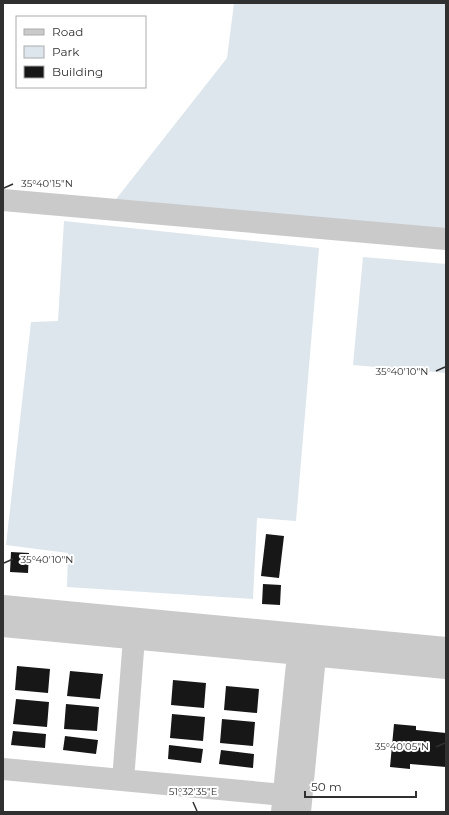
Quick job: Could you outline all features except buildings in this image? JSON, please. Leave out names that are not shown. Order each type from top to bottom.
[{"type":"street","points":[[3,200],[446,239]]},
{"type":"street","points":[[3,606],[446,648]]},
{"type":"street","points":[[3,626],[446,668]]},
{"type":"street","points":[[3,769],[123,780],[283,804],[308,635]]},
{"type":"street","points":[[123,780],[134,638]]},
{"type":"street","points":[[300,812],[306,655]]},
{"type":"green space","points":[[234,3],[446,3],[446,232],[113,203],[227,58]]},
{"type":"green space","points":[[64,221],[319,248],[296,521],[257,518],[253,599],[67,587],[68,553],[6,545],[31,322],[58,321]]},
{"type":"green space","points":[[363,257],[446,264],[446,373],[353,365]]}]
